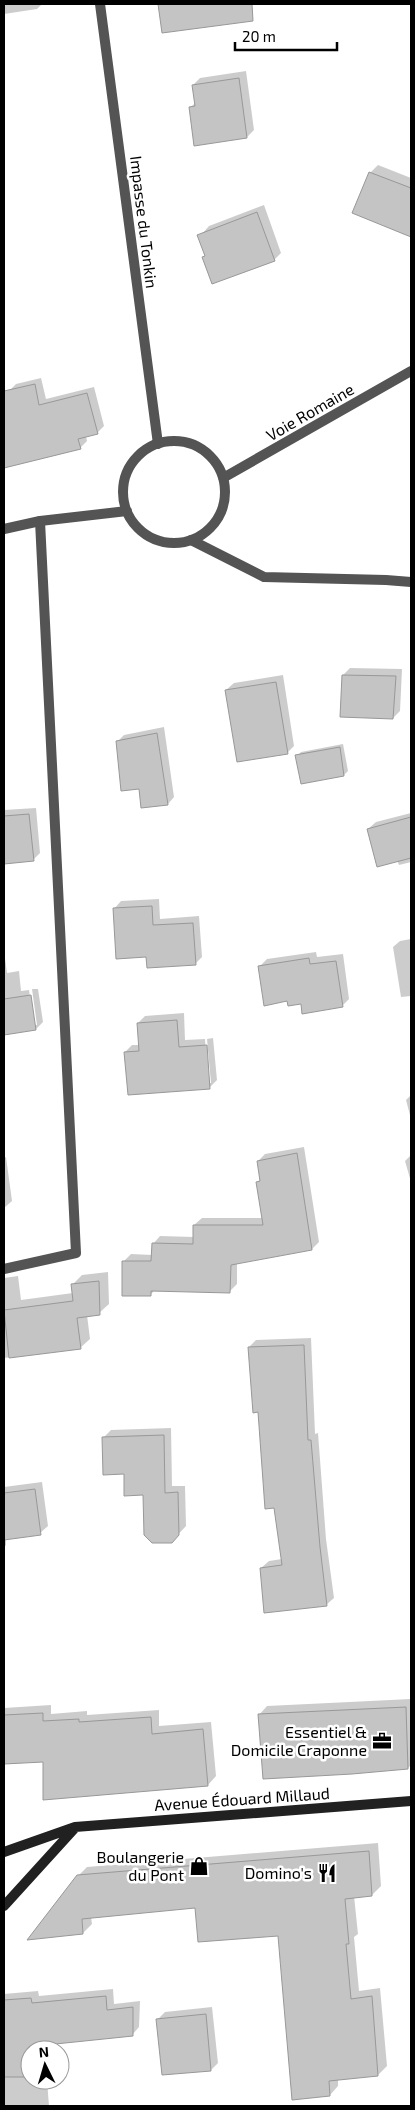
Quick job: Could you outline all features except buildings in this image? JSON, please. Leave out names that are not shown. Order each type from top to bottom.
[{"type":"main road","name":"Avenue Édouard Millaud","points":[[4,1852],[75,1827],[411,1801]]},
{"type":"main road","points":[[4,1906],[75,1827]]},
{"type":"street","name":"Impasse du Tonkin","points":[[100,4],[158,444]]},
{"type":"street","name":"Voie Romaine","points":[[223,478],[411,371]]},
{"type":"street","points":[[174,441],[190,444],[204,451],[216,463],[223,478],[225,490],[220,516],[203,535],[191,540],[176,544],[160,541],[146,535],[135,525],[127,511],[123,495],[125,479],[132,464],[143,452],[158,444],[174,441]]},
{"type":"street","points":[[4,529],[40,521],[127,511]]},
{"type":"street","points":[[4,1269],[76,1253],[40,521]]},
{"type":"street","points":[[191,540],[264,578],[411,582]]},
{"type":"place","name":"Essentiel & Domicile Craponne","points":[[382,1741]]},
{"type":"place","name":"Boulangerie du Pont","points":[[199,1866]]},
{"type":"place","name":"Domino's","points":[[327,1873]]}]
